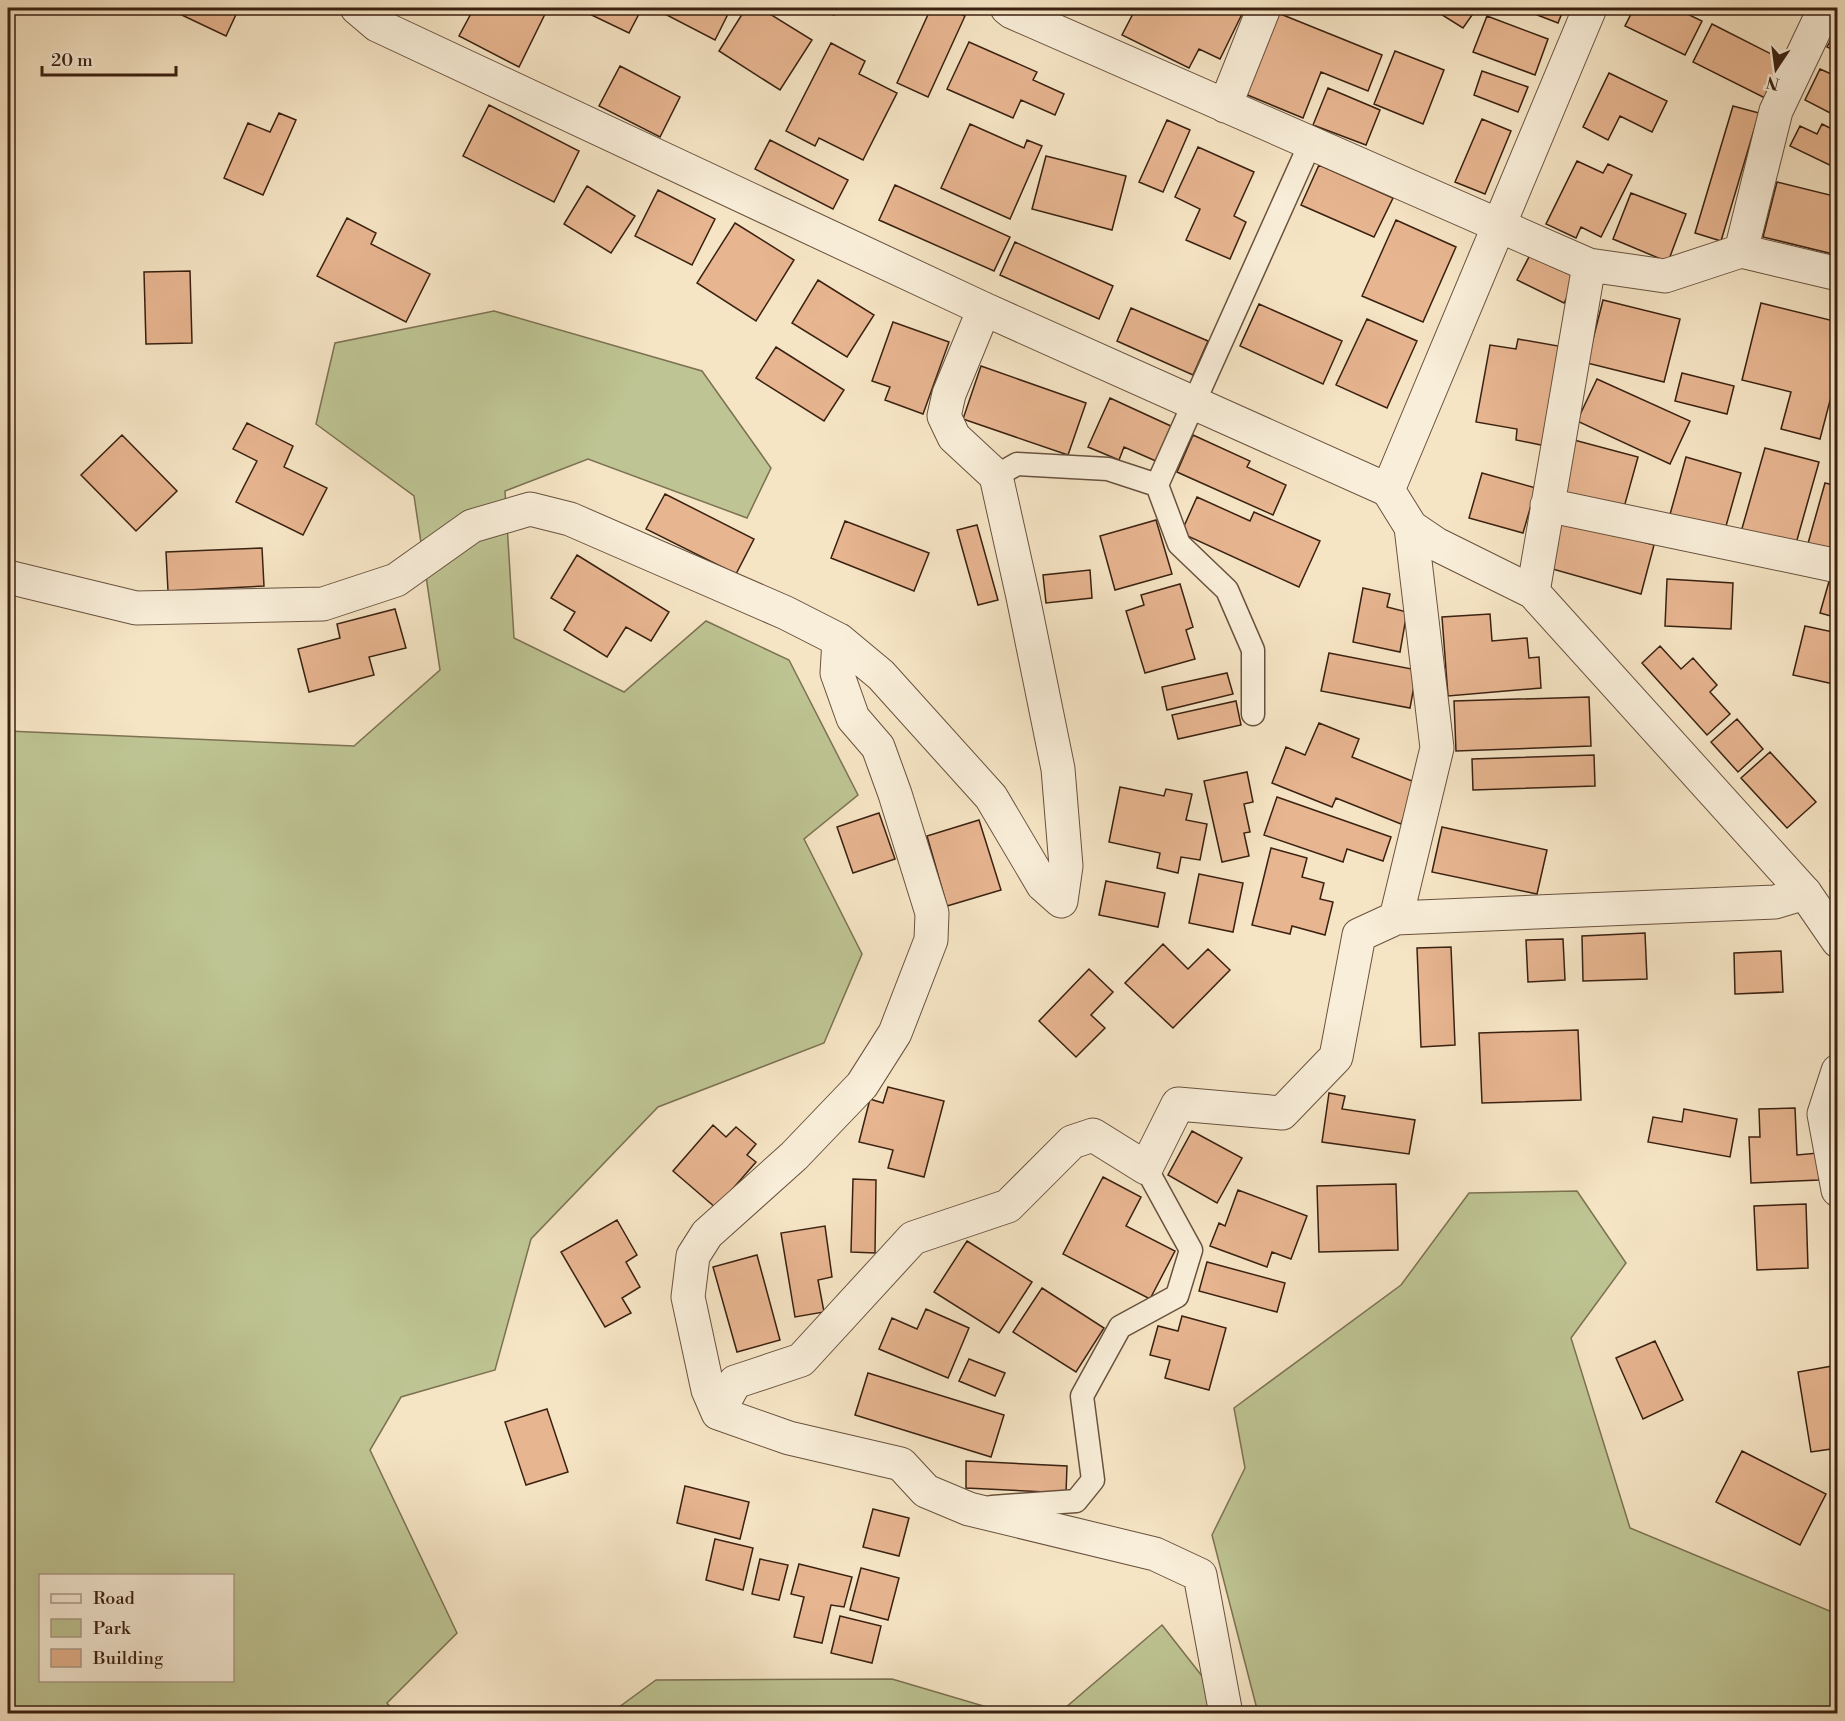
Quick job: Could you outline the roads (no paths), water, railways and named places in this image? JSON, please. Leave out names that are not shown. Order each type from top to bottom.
[{"type":"street","points":[[357,8],[377,25],[984,309],[1388,490],[1411,527],[1436,544],[1533,592],[1805,893],[1838,941]]},
{"type":"street","points":[[1225,106],[1264,8]]},
{"type":"street","points":[[1388,490],[1590,8]]},
{"type":"street","points":[[1741,251],[1776,111],[1825,8]]},
{"type":"street","points":[[1011,9],[1310,144],[1589,265],[1665,276],[1741,251],[1838,274]]},
{"type":"street","points":[[1533,592],[1589,265]]},
{"type":"street","points":[[8,578],[136,608],[323,604],[396,580],[472,526],[530,509],[570,519],[786,613],[839,640],[881,675],[991,798],[1043,885],[1061,901],[1066,866],[1058,769],[996,476],[954,437],[944,416],[949,394],[984,309]]},
{"type":"street","points":[[1547,506],[1838,566]]},
{"type":"street","points":[[1396,918],[1437,748],[1411,527]]},
{"type":"street","points":[[839,640],[837,673],[853,718],[878,747],[895,794],[932,913],[931,940],[895,1033],[862,1085],[794,1156],[707,1234],[693,1256],[688,1297],[708,1390],[718,1413],[789,1438],[901,1464],[926,1491],[969,1509],[1155,1554],[1200,1575],[1226,1713]]},
{"type":"street","points":[[718,1413],[735,1382],[801,1360],[914,1238],[1008,1206],[1072,1142],[1093,1135],[1146,1168],[1178,1104],[1282,1113],[1336,1057],[1359,935],[1396,918],[1775,902],[1805,893]]},
{"type":"street","points":[[1838,1071],[1824,1114],[1838,1190]]},
{"type":"lane","points":[[1253,714],[1252,650],[1227,590],[1179,544],[1157,485],[1310,144]]},
{"type":"lane","points":[[996,476],[1017,464],[1108,469],[1157,485]]},
{"type":"lane","points":[[969,1509],[1076,1501],[1093,1480],[1082,1396],[1120,1327],[1177,1296],[1191,1250],[1146,1168]]}]
